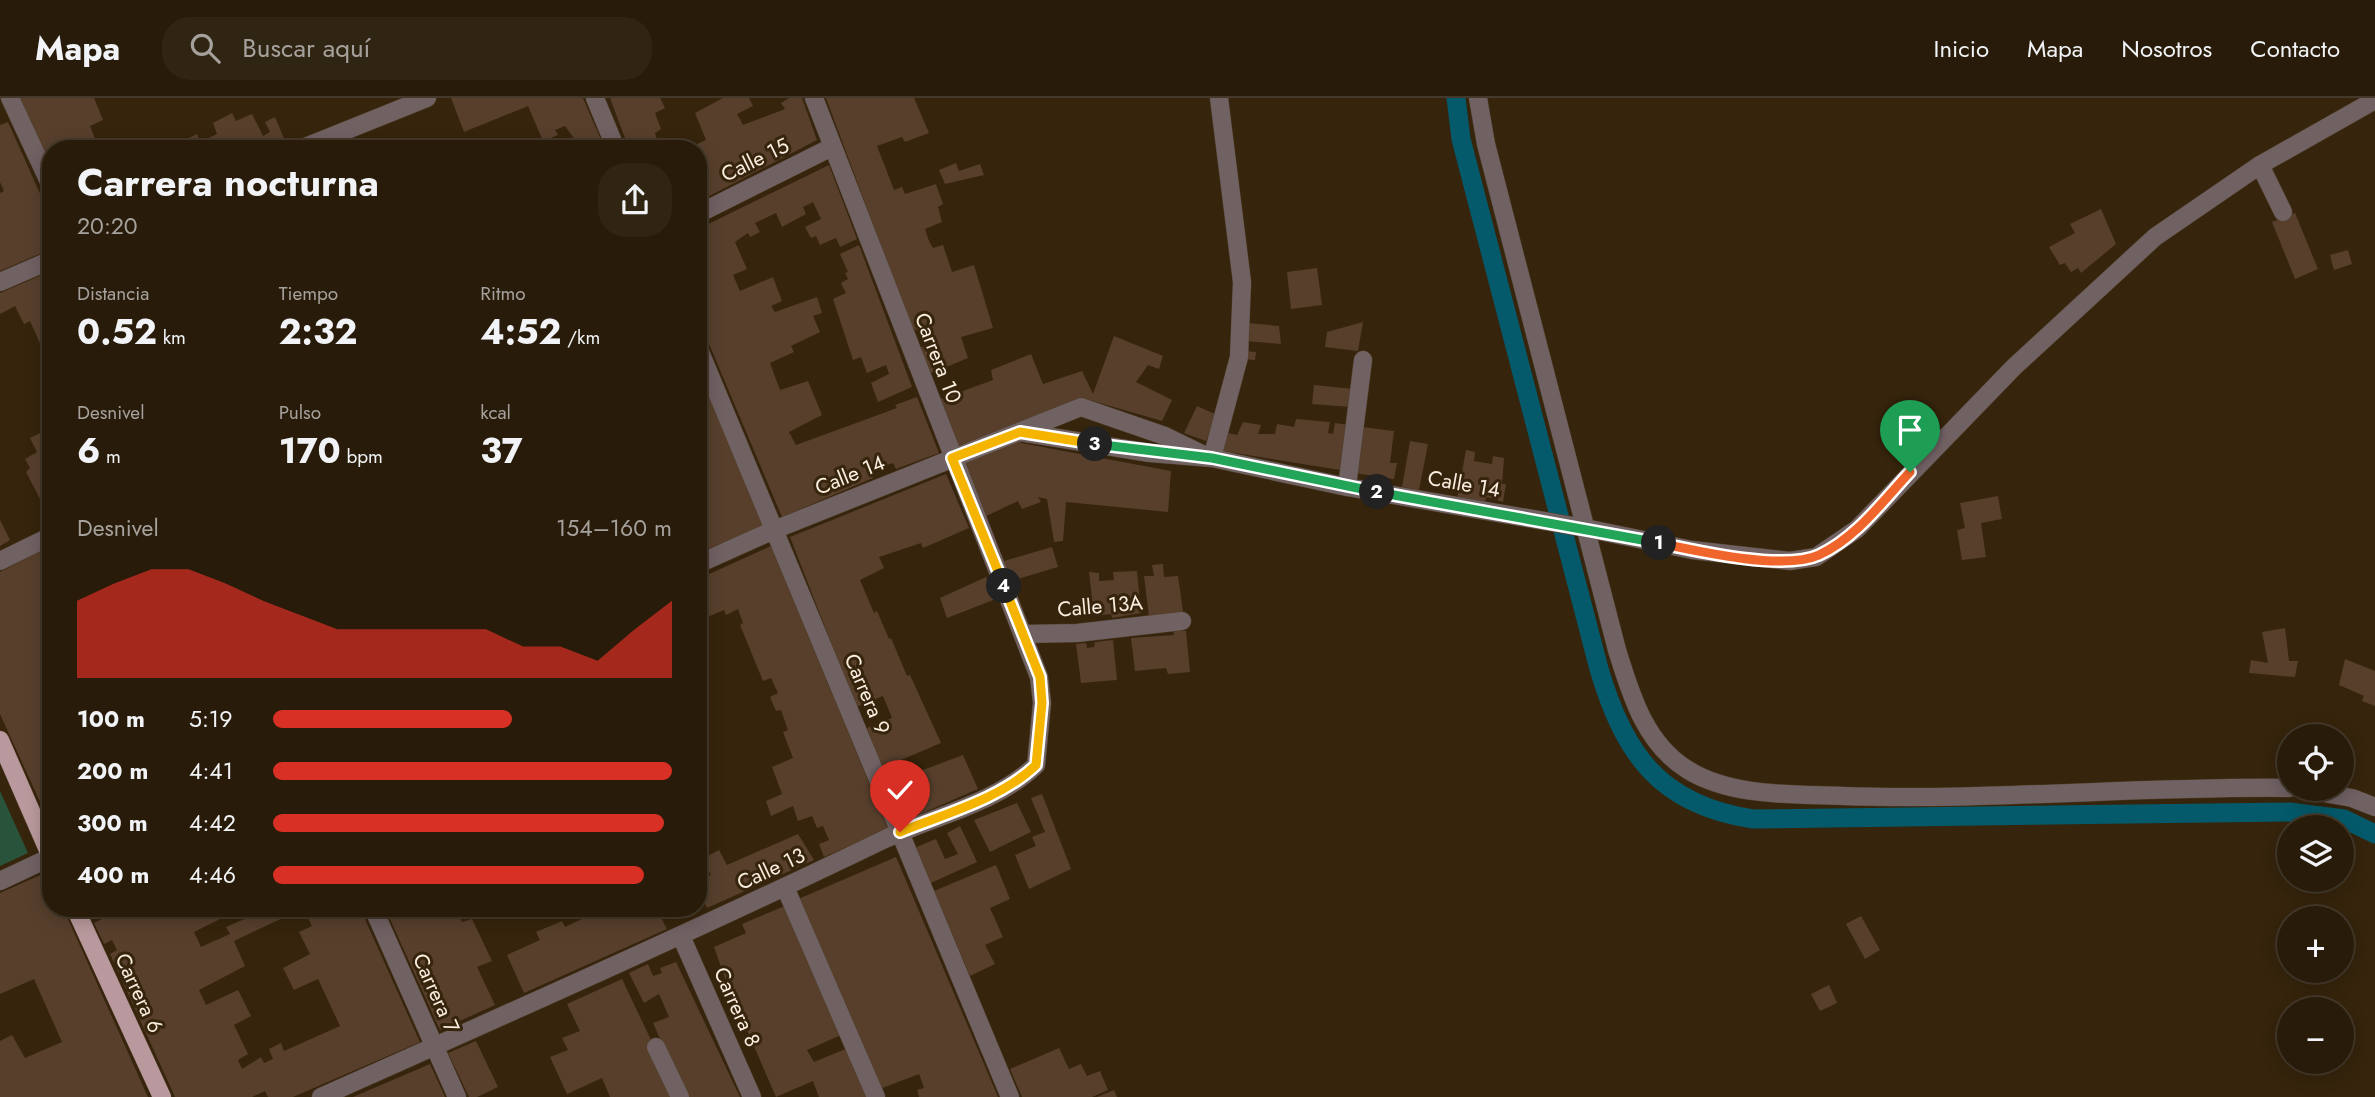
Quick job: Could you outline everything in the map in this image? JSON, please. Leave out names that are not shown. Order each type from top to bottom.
[{"type":"main road","points":[[0,740],[42,836]]},
{"type":"main road","name":"Carrera 6","points":[[79,917],[162,1097]]},
{"type":"street","points":[[10,98],[42,167]]},
{"type":"street","points":[[323,140],[428,98]]},
{"type":"street","points":[[595,98],[612,140]]},
{"type":"street","name":"Carrera 10","points":[[814,98],[952,458],[1023,634]]},
{"type":"street","points":[[1212,458],[1239,357],[1242,282],[1219,98]]},
{"type":"street","points":[[1478,98],[1486,144],[1617,650],[1642,717],[1659,746],[1686,769],[1714,784],[1817,795],[1934,799],[2277,788]]},
{"type":"street","name":"Calle 14","points":[[1020,432],[1150,453],[1212,458],[1347,487],[1750,558],[1790,561],[1816,557],[1857,529],[2014,367],[2155,237],[2260,165],[2375,100]]},
{"type":"street","name":"Calle 15","points":[[707,210],[832,147]]},
{"type":"street","points":[[2260,165],[2283,212]]},
{"type":"street","points":[[0,282],[42,264]]},
{"type":"street","points":[[1347,487],[1363,360]]},
{"type":"street","name":"Carrera 9","points":[[707,368],[1010,1097]]},
{"type":"street","name":"Calle 14","points":[[707,560],[774,530],[1082,407],[1165,436],[1212,458]]},
{"type":"street","points":[[0,561],[42,540]]},
{"type":"street","name":"Calle 13A","points":[[1023,634],[1077,632],[1182,621]]},
{"type":"street","name":"Calle 13","points":[[321,1097],[681,936],[900,832],[998,792],[1025,776],[1036,765],[1041,690],[1040,677],[1023,634]]},
{"type":"street","points":[[2354,799],[2375,807]]},
{"type":"street","points":[[0,881],[42,861]]},
{"type":"street","points":[[785,887],[876,1097]]},
{"type":"street","name":"Carrera 7","points":[[377,917],[457,1097]]},
{"type":"street","name":"Carrera 8","points":[[681,936],[752,1097]]},
{"type":"street","points":[[656,1047],[680,1097]]},
{"type":"green space","points":[[0,791],[28,853],[0,866]]},
{"type":"building","points":[[18,98],[94,98],[103,120],[90,126],[95,140],[42,140],[42,145]]},
{"type":"building","points":[[451,98],[583,98],[601,140],[575,140],[565,126],[555,130],[558,135],[543,140],[528,106],[464,132]]},
{"type":"building","points":[[610,98],[660,98],[665,108],[655,113],[661,129],[655,133],[657,140],[626,140]]},
{"type":"building","points":[[723,98],[749,98],[753,106],[737,114],[743,125],[785,109],[781,103],[789,98],[802,98],[817,140],[707,197],[707,140],[695,113]]},
{"type":"building","points":[[826,98],[914,98],[929,133],[905,142],[902,137],[877,146],[894,190],[902,187],[905,194],[936,184],[943,204],[938,207],[942,222],[925,229],[929,241],[933,248],[943,245],[952,272],[974,265],[993,328],[961,337],[968,358],[929,374],[920,348],[925,346],[920,332],[911,327]]},
{"type":"building","points":[[232,113],[236,121],[252,114],[263,136],[270,132],[265,122],[275,117],[285,140],[204,140],[217,134],[213,123]]},
{"type":"building","points":[[8,122],[42,198],[42,253],[0,271],[0,193],[4,191],[0,182],[0,125]]},
{"type":"building","points":[[197,134],[199,140],[184,140]]},
{"type":"building","points":[[956,163],[959,171],[980,164],[984,175],[945,184],[939,170]]},
{"type":"building","points":[[829,165],[857,239],[840,247],[836,238],[820,245],[816,236],[811,238],[805,227],[821,219],[813,202],[803,207],[806,214],[782,227],[776,213],[755,223],[760,232],[750,237],[748,233],[735,242],[747,269],[733,275],[740,291],[773,277],[782,301],[771,306],[775,312],[817,297],[822,313],[813,316],[820,332],[791,346],[794,352],[770,363],[780,390],[808,381],[822,415],[789,432],[796,445],[897,408],[895,405],[917,397],[939,453],[896,469],[893,463],[870,471],[873,478],[782,517],[707,339],[707,225]]},
{"type":"building","points":[[2101,209],[2116,244],[2081,273],[2078,268],[2071,272],[2065,263],[2060,265],[2049,247],[2075,233],[2070,224]]},
{"type":"building","points":[[2295,213],[2318,269],[2295,279],[2272,222]]},
{"type":"building","points":[[859,245],[912,387],[878,402],[871,383],[889,374],[886,365],[867,373],[861,357],[853,360],[833,299],[846,293],[841,283],[848,279],[845,273],[848,272],[840,254]]},
{"type":"building","points":[[2348,250],[2352,264],[2334,270],[2330,255]]},
{"type":"building","points":[[1317,268],[1322,305],[1291,309],[1287,272]]},
{"type":"building","points":[[42,275],[42,348],[30,321],[24,324],[15,306],[0,314],[0,293]]},
{"type":"building","points":[[1363,322],[1358,351],[1325,347],[1327,332]]},
{"type":"building","points":[[1248,323],[1279,326],[1281,344],[1246,341]]},
{"type":"building","points":[[1114,336],[1163,356],[1159,369],[1148,365],[1136,382],[1172,400],[1162,421],[1086,399],[958,446],[941,399],[993,380],[991,370],[1031,354],[1043,384],[1082,371],[1093,394]]},
{"type":"building","points":[[1245,351],[1256,352],[1255,360],[1244,359]]},
{"type":"building","points":[[1314,385],[1353,389],[1351,407],[1312,404]]},
{"type":"building","points":[[707,391],[763,526],[707,549]]},
{"type":"building","points":[[1197,406],[1217,415],[1206,441],[1184,433]]},
{"type":"building","points":[[1296,419],[1330,422],[1328,433],[1333,434],[1335,423],[1349,425],[1340,470],[1223,451],[1228,433],[1237,435],[1243,422],[1261,425],[1258,434],[1275,434],[1277,424],[1294,427]]},
{"type":"building","points":[[1362,427],[1394,431],[1390,463],[1397,463],[1394,479],[1354,473]]},
{"type":"building","points":[[42,432],[42,503],[26,472],[30,468],[25,459],[37,452],[30,438]]},
{"type":"building","points":[[1020,441],[1171,471],[1168,512],[1066,502],[1063,541],[1054,542],[1047,499],[1038,497],[1041,502],[1022,509],[1018,501],[984,517],[962,463]]},
{"type":"building","points":[[1410,441],[1428,444],[1419,490],[1402,487]]},
{"type":"building","points":[[1466,450],[1475,452],[1474,461],[1492,464],[1493,456],[1504,458],[1502,484],[1506,484],[1503,502],[1487,497],[1483,504],[1457,499]]},
{"type":"building","points":[[946,474],[969,528],[923,548],[921,543],[879,557],[884,568],[860,580],[874,613],[877,611],[889,639],[891,638],[907,676],[910,675],[941,743],[882,768],[867,728],[892,718],[883,696],[856,707],[790,537]]},
{"type":"building","points":[[1998,496],[2002,519],[1981,523],[1986,557],[1962,560],[1957,530],[1965,528],[1960,503]]},
{"type":"building","points":[[0,520],[10,540],[0,546]]},
{"type":"building","points":[[771,546],[888,829],[824,857],[819,844],[829,840],[823,826],[817,828],[812,816],[798,821],[793,806],[771,816],[766,801],[782,794],[772,767],[793,758],[783,732],[788,730],[781,710],[776,711],[770,697],[778,693],[771,678],[763,681],[740,625],[743,623],[738,609],[726,615],[724,610],[707,617],[707,575]]},
{"type":"building","points":[[1052,547],[1058,567],[1011,581],[1004,561]]},
{"type":"building","points":[[42,551],[42,806],[0,714],[0,572]]},
{"type":"building","points":[[1163,564],[1164,577],[1178,576],[1183,612],[1149,616],[1144,576],[1154,576],[1152,565]]},
{"type":"building","points":[[1137,571],[1141,613],[1112,618],[1111,614],[1094,616],[1089,572],[1099,573],[1099,581],[1114,580],[1113,572]]},
{"type":"building","points":[[986,577],[996,599],[947,618],[940,598]]},
{"type":"building","points":[[2285,628],[2289,661],[2298,661],[2295,677],[2249,673],[2251,660],[2268,663],[2262,632]]},
{"type":"building","points":[[1173,631],[1186,631],[1190,672],[1168,674],[1166,668],[1135,671],[1131,638],[1174,635]]},
{"type":"building","points":[[1113,640],[1117,680],[1081,683],[1076,644],[1086,643],[1087,648],[1094,647],[1095,642]]},
{"type":"building","points":[[2345,659],[2375,671],[2375,706],[2362,701],[2364,696],[2339,685]]},
{"type":"building","points":[[963,755],[978,789],[904,821],[888,783]]},
{"type":"building","points":[[1042,794],[1071,869],[1029,889],[1015,855],[1036,846],[1032,837],[1045,832],[1031,798]]},
{"type":"building","points":[[1017,803],[1031,832],[990,852],[974,820]]},
{"type":"building","points":[[960,826],[977,862],[931,883],[914,848],[936,839],[945,859],[958,854],[947,833]]},
{"type":"building","points":[[798,834],[814,860],[707,908],[707,877],[711,875],[707,868],[707,856],[719,850],[727,865]]},
{"type":"building","points":[[896,857],[998,1097],[919,1097],[917,1090],[924,1088],[919,1074],[877,1090],[796,900]]},
{"type":"building","points":[[996,865],[1010,899],[990,908],[1003,937],[985,945],[995,964],[970,976],[934,891]]},
{"type":"building","points":[[42,874],[42,917],[67,917],[148,1097],[0,1097],[0,1041],[12,1035],[25,1058],[62,1042],[34,979],[0,994],[0,893]]},
{"type":"building","points":[[787,905],[841,1035],[807,1050],[814,1062],[848,1048],[869,1097],[819,1097],[813,1081],[776,1097],[727,984],[714,947],[746,933],[742,924]]},
{"type":"building","points":[[1861,916],[1880,950],[1865,959],[1846,924]]},
{"type":"building","points":[[106,917],[222,917],[194,932],[201,947],[230,934],[226,927],[249,917],[285,917],[234,941],[245,966],[199,990],[206,1005],[238,990],[251,1016],[234,1025],[248,1054],[238,1060],[242,1069],[261,1057],[264,1063],[273,1059],[269,1049],[281,1043],[284,1051],[340,1026],[318,979],[294,990],[283,968],[310,954],[299,932],[312,926],[308,917],[364,917],[420,1042],[293,1097],[268,1097],[265,1091],[252,1097],[175,1097],[110,954],[117,950],[112,940],[104,944],[94,923]]},
{"type":"building","points":[[389,917],[460,917],[462,922],[472,919],[492,961],[477,967],[495,1005],[440,1030]]},
{"type":"building","points":[[661,917],[667,929],[524,993],[507,955],[540,940],[536,932],[562,921],[565,927],[584,918]]},
{"type":"building","points":[[676,962],[740,1097],[686,1097],[653,1023],[669,1017],[659,994],[644,1003],[629,973],[648,964],[653,976],[662,973],[660,968]]},
{"type":"building","points":[[622,979],[652,1042],[647,1045],[670,1097],[610,1097],[602,1078],[567,1094],[550,1057],[568,1050],[562,1038],[580,1031],[567,1004]]},
{"type":"building","points":[[1829,985],[1837,1003],[1820,1011],[1811,994]]},
{"type":"building","points":[[476,1041],[498,1087],[477,1097],[469,1097],[448,1053]]},
{"type":"building","points":[[1059,1048],[1069,1069],[1081,1064],[1087,1076],[1100,1071],[1108,1090],[1092,1097],[1022,1097],[1010,1069]]},
{"type":"building","points":[[430,1064],[445,1097],[353,1097]]},
{"type":"building","points":[[1114,1090],[1117,1097],[1097,1097]]},
{"type":"waterway","points":[[1456,98],[1461,139],[1599,669],[1609,699],[1634,750],[1650,771],[1670,788],[1693,802],[1753,819],[2290,812],[2344,819],[2375,834]]},
{"type":"route","points":[[900,832],[998,792],[1025,776],[1036,765],[1042,703],[1040,677],[952,458],[1020,432],[1150,453],[1212,458],[1347,487],[1585,528],[1692,550],[1790,561],[1816,557],[1835,546],[1857,529],[1910,472]]}]
